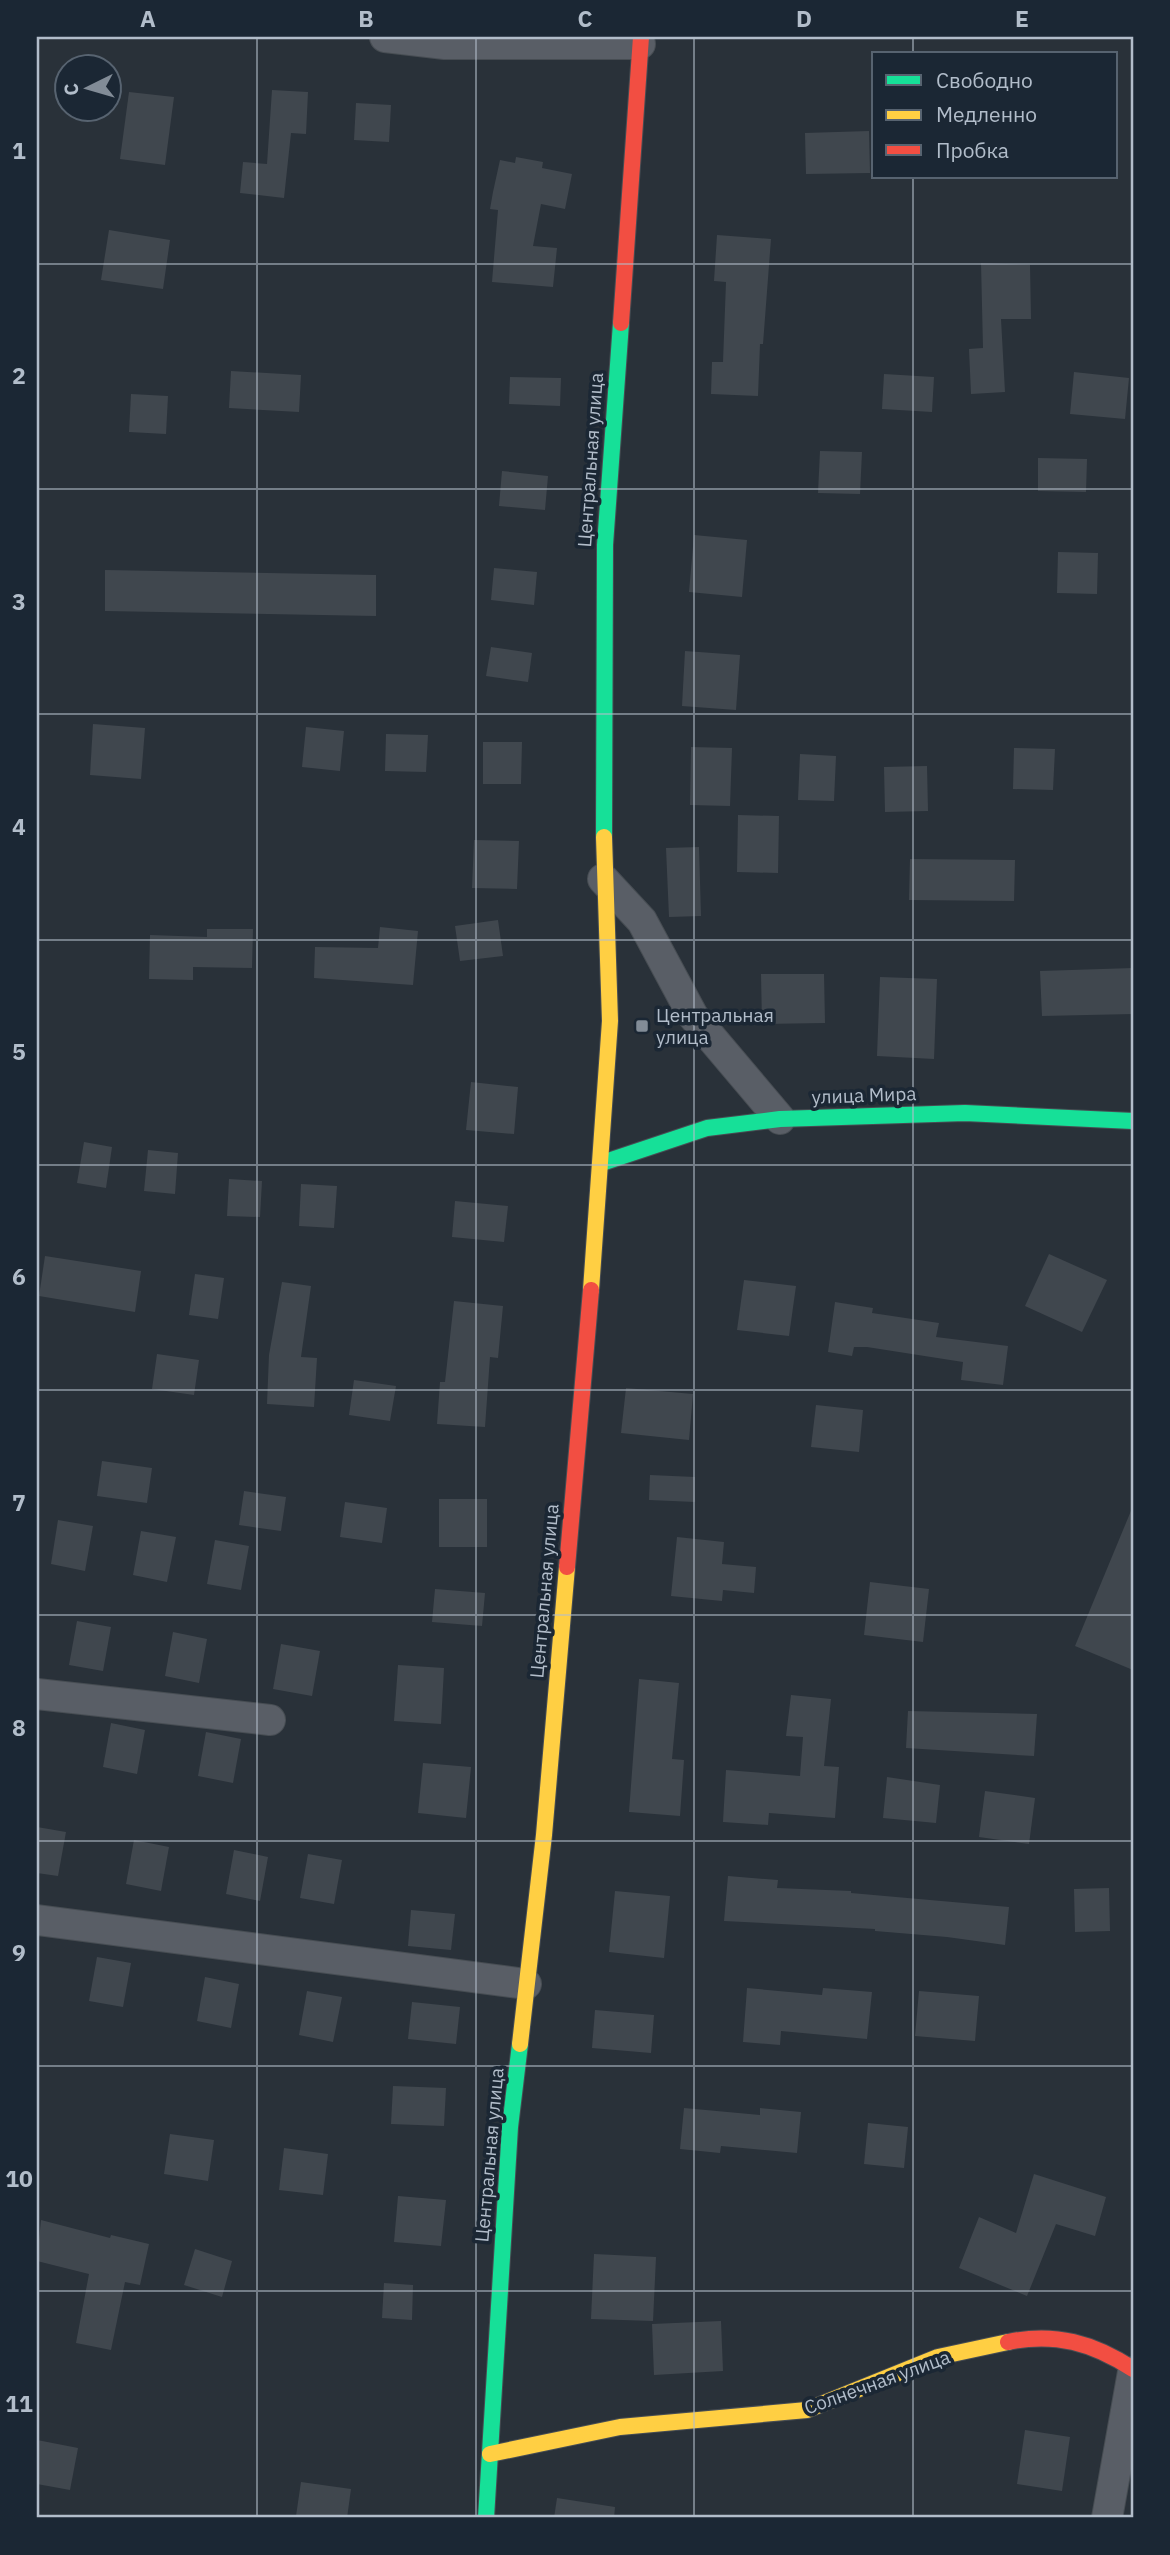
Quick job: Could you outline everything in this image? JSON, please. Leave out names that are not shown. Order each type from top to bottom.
[{"type":"street","points":[[384,37],[445,44],[640,40]]},
{"type":"street","name":"Центральная улица","points":[[486,2518],[510,2127],[544,1835],[602,1163],[610,1021],[603,879],[605,545],[640,40]]},
{"type":"street","points":[[603,879],[642,921],[693,1016],[780,1119]]},
{"type":"street","name":"улица Мира","points":[[602,1163],[707,1128],[780,1119],[965,1113],[1133,1121]]},
{"type":"street","points":[[37,1694],[270,1720]]},
{"type":"street","points":[[37,1920],[526,1984]]},
{"type":"street","name":"Солнечная улица","points":[[490,2454],[620,2427],[807,2410],[938,2357],[1037,2336],[1102,2350],[1133,2370],[1107,2518]]},
{"type":"building","points":[[272,90],[308,92],[306,134],[291,133],[284,198],[240,193],[243,162],[267,164]]},
{"type":"building","points":[[129,92],[174,97],[165,165],[120,159]]},
{"type":"building","points":[[356,103],[391,105],[389,142],[354,140]]},
{"type":"building","points":[[869,131],[870,173],[806,174],[805,133]]},
{"type":"building","points":[[516,157],[543,162],[542,168],[572,174],[565,209],[541,204],[533,246],[557,248],[553,287],[492,282],[498,210],[490,209],[493,192],[500,160],[515,163]]},
{"type":"building","points":[[109,230],[170,240],[163,289],[101,280]]},
{"type":"building","points":[[717,235],[771,239],[763,344],[760,344],[758,396],[711,394],[712,362],[723,362],[726,282],[714,281]]},
{"type":"building","points":[[981,263],[1030,265],[1031,319],[1001,319],[1005,392],[971,394],[969,349],[983,348]]},
{"type":"building","points":[[231,371],[301,375],[299,412],[229,408]]},
{"type":"building","points":[[1074,372],[1129,378],[1125,419],[1070,414]]},
{"type":"building","points":[[884,374],[934,377],[932,412],[882,409]]},
{"type":"building","points":[[510,377],[561,378],[560,406],[509,404]]},
{"type":"building","points":[[131,394],[168,396],[166,434],[129,432]]},
{"type":"building","points":[[820,451],[862,452],[860,494],[818,493]]},
{"type":"building","points":[[1038,458],[1087,459],[1086,492],[1038,491]]},
{"type":"building","points":[[502,471],[548,476],[545,510],[499,506]]},
{"type":"building","points":[[694,535],[747,540],[742,597],[689,592]]},
{"type":"building","points":[[1058,552],[1098,553],[1097,594],[1057,593]]},
{"type":"building","points":[[494,568],[537,572],[534,605],[491,600]]},
{"type":"building","points":[[105,570],[376,575],[376,616],[105,611]]},
{"type":"building","points":[[491,647],[532,653],[528,682],[486,676]]},
{"type":"building","points":[[685,651],[740,655],[736,710],[682,706]]},
{"type":"building","points":[[93,724],[145,728],[141,779],[90,775]]},
{"type":"building","points":[[306,727],[344,731],[340,771],[302,767]]},
{"type":"building","points":[[386,734],[428,735],[426,772],[385,771]]},
{"type":"building","points":[[483,742],[522,742],[521,784],[483,784]]},
{"type":"building","points":[[691,747],[732,748],[730,806],[690,805]]},
{"type":"building","points":[[1014,748],[1055,749],[1053,790],[1013,789]]},
{"type":"building","points":[[800,754],[836,756],[834,801],[798,800]]},
{"type":"building","points":[[927,766],[928,811],[885,812],[884,767]]},
{"type":"building","points":[[738,815],[779,816],[778,873],[737,872]]},
{"type":"building","points":[[474,840],[519,841],[517,889],[472,888]]},
{"type":"building","points":[[699,847],[701,916],[669,917],[666,848]]},
{"type":"building","points":[[910,859],[1015,860],[1014,901],[909,900]]},
{"type":"building","points":[[498,920],[503,956],[460,961],[455,926]]},
{"type":"building","points":[[380,927],[418,931],[413,985],[314,978],[315,947],[378,948]]},
{"type":"building","points":[[207,929],[253,929],[252,968],[193,967],[193,980],[149,979],[150,935],[207,937]]},
{"type":"building","points":[[1133,968],[1133,1014],[1042,1016],[1040,971]]},
{"type":"building","points":[[761,974],[824,974],[825,1023],[762,1024]]},
{"type":"building","points":[[880,977],[937,979],[934,1059],[877,1056]]},
{"type":"building","points":[[471,1082],[518,1087],[514,1134],[466,1130]]},
{"type":"building","points":[[84,1142],[112,1147],[106,1188],[77,1183]]},
{"type":"building","points":[[148,1150],[178,1153],[175,1194],[144,1191]]},
{"type":"building","points":[[229,1179],[262,1181],[260,1217],[227,1216]]},
{"type":"building","points":[[301,1184],[337,1186],[334,1228],[299,1226]]},
{"type":"building","points":[[455,1201],[508,1206],[504,1242],[452,1237]]},
{"type":"building","points":[[1049,1254],[1107,1280],[1082,1332],[1025,1306]]},
{"type":"building","points":[[45,1256],[141,1271],[135,1312],[39,1296]]},
{"type":"building","points":[[195,1274],[224,1278],[218,1319],[189,1315]]},
{"type":"building","points":[[744,1280],[796,1286],[789,1336],[737,1330]]},
{"type":"building","points":[[282,1282],[311,1286],[301,1357],[317,1358],[314,1407],[267,1404],[269,1355]]},
{"type":"building","points":[[454,1301],[503,1306],[498,1358],[490,1357],[485,1427],[437,1424],[440,1382],[445,1382]]},
{"type":"building","points":[[835,1302],[873,1308],[872,1313],[939,1323],[936,1337],[1008,1346],[1003,1385],[961,1380],[963,1362],[867,1347],[854,1347],[852,1356],[828,1352]]},
{"type":"building","points":[[157,1354],[199,1360],[194,1395],[152,1389]]},
{"type":"building","points":[[354,1380],[396,1386],[390,1421],[349,1415]]},
{"type":"building","points":[[626,1388],[693,1394],[689,1440],[621,1433]]},
{"type":"building","points":[[816,1405],[863,1410],[859,1452],[811,1447]]},
{"type":"building","points":[[102,1461],[152,1468],[147,1503],[97,1496]]},
{"type":"building","points":[[650,1475],[695,1477],[695,1502],[649,1500]]},
{"type":"building","points":[[244,1491],[286,1497],[281,1531],[239,1525]]},
{"type":"building","points":[[439,1499],[487,1499],[487,1547],[439,1547]]},
{"type":"building","points":[[345,1502],[387,1508],[382,1543],[340,1537]]},
{"type":"building","points":[[1133,1506],[1133,1670],[1075,1646]]},
{"type":"building","points":[[58,1520],[93,1526],[85,1571],[51,1564]]},
{"type":"building","points":[[141,1531],[176,1537],[167,1582],[133,1575]]},
{"type":"building","points":[[677,1537],[724,1542],[722,1564],[756,1567],[754,1593],[723,1590],[722,1601],[671,1596]]},
{"type":"building","points":[[215,1540],[249,1546],[241,1590],[207,1584]]},
{"type":"building","points":[[870,1582],[929,1589],[923,1642],[864,1635]]},
{"type":"building","points":[[435,1589],[485,1593],[482,1626],[432,1622]]},
{"type":"building","points":[[77,1621],[111,1627],[103,1671],[69,1665]]},
{"type":"building","points":[[173,1632],[207,1639],[199,1683],[165,1676]]},
{"type":"building","points":[[281,1644],[320,1651],[312,1696],[273,1689]]},
{"type":"building","points":[[398,1665],[444,1668],[441,1724],[394,1721]]},
{"type":"building","points":[[639,1679],[679,1683],[672,1759],[684,1760],[680,1816],[629,1812]]},
{"type":"building","points":[[791,1695],[831,1699],[824,1766],[839,1767],[835,1818],[769,1813],[768,1825],[723,1822],[726,1770],[800,1776],[803,1737],[786,1736]]},
{"type":"building","points":[[908,1711],[1037,1714],[1034,1756],[906,1748]]},
{"type":"building","points":[[111,1723],[145,1730],[137,1774],[103,1767]]},
{"type":"building","points":[[206,1732],[241,1739],[233,1783],[198,1776]]},
{"type":"building","points":[[423,1763],[471,1767],[466,1818],[418,1813]]},
{"type":"building","points":[[887,1777],[940,1785],[936,1823],[883,1818]]},
{"type":"building","points":[[985,1791],[1035,1798],[1029,1844],[979,1837]]},
{"type":"building","points":[[37,1827],[66,1832],[58,1876],[37,1873]]},
{"type":"building","points":[[134,1840],[169,1847],[161,1891],[126,1884]]},
{"type":"building","points":[[234,1850],[268,1857],[260,1901],[226,1894]]},
{"type":"building","points":[[308,1854],[342,1860],[334,1904],[300,1898]]},
{"type":"building","points":[[728,1876],[778,1880],[777,1888],[851,1891],[1009,1907],[1005,1945],[875,1929],[724,1921]]},
{"type":"building","points":[[1109,1888],[1110,1931],[1075,1932],[1074,1889]]},
{"type":"building","points":[[615,1891],[670,1896],[664,1958],[609,1952]]},
{"type":"building","points":[[411,1910],[455,1914],[451,1950],[408,1946]]},
{"type":"building","points":[[97,1957],[131,1963],[123,2007],[89,2001]]},
{"type":"building","points":[[205,1977],[239,1984],[231,2028],[197,2021]]},
{"type":"building","points":[[747,1988],[822,1995],[823,1988],[872,1992],[867,2039],[781,2031],[780,2045],[743,2042]]},
{"type":"building","points":[[307,1991],[342,1997],[333,2042],[299,2035]]},
{"type":"building","points":[[919,1991],[979,1996],[975,2041],[915,2036]]},
{"type":"building","points":[[412,2002],[460,2007],[456,2044],[408,2039]]},
{"type":"building","points":[[595,2010],[654,2015],[651,2053],[592,2048]]},
{"type":"building","points":[[393,2086],[446,2088],[444,2126],[391,2124]]},
{"type":"building","points":[[684,2108],[760,2115],[760,2108],[801,2112],[797,2153],[721,2146],[720,2153],[680,2149]]},
{"type":"building","points":[[868,2123],[908,2127],[904,2168],[864,2164]]},
{"type":"building","points":[[170,2134],[214,2140],[208,2181],[164,2174]]},
{"type":"building","points":[[284,2148],[328,2154],[323,2195],[279,2190]]},
{"type":"building","points":[[1034,2174],[1106,2197],[1095,2236],[1056,2224],[1027,2296],[959,2268],[979,2217],[1016,2233]]},
{"type":"building","points":[[398,2196],[446,2200],[441,2246],[394,2242]]},
{"type":"building","points":[[41,2220],[110,2238],[111,2235],[149,2244],[140,2285],[125,2282],[111,2350],[76,2343],[89,2274],[37,2261]]},
{"type":"building","points":[[195,2249],[232,2261],[222,2297],[184,2285]]},
{"type":"building","points":[[594,2254],[656,2257],[653,2321],[591,2319]]},
{"type":"building","points":[[384,2283],[413,2285],[412,2320],[382,2318]]},
{"type":"building","points":[[721,2321],[723,2371],[654,2375],[652,2324]]},
{"type":"building","points":[[1025,2430],[1070,2437],[1062,2491],[1017,2484]]},
{"type":"building","points":[[37,2440],[78,2448],[70,2490],[37,2484]]},
{"type":"building","points":[[301,2482],[351,2489],[347,2518],[296,2516]]},
{"type":"building","points":[[557,2498],[615,2507],[614,2518],[554,2518]]},
{"type":"traffic: fast","points":[[604,837],[605,545],[621,323]]},
{"type":"traffic: fast","points":[[602,1163],[707,1128],[780,1119],[965,1113],[1133,1121]]},
{"type":"traffic: fast","points":[[486,2518],[510,2127],[520,2044]]},
{"type":"traffic: slow","points":[[591,1290],[610,1021],[604,837]]},
{"type":"traffic: slow","points":[[520,2044],[544,1835],[567,1567]]},
{"type":"traffic: slow","points":[[490,2454],[620,2427],[807,2410],[938,2357],[1008,2342]]},
{"type":"traffic: jam","points":[[621,323],[641,37]]},
{"type":"traffic: jam","points":[[567,1567],[591,1290]]},
{"type":"traffic: jam","points":[[1008,2342],[1042,2338],[1073,2342],[1103,2352],[1133,2369]]},
{"type":"place","name":"Центральная улица","points":[[642,1026]]}]
